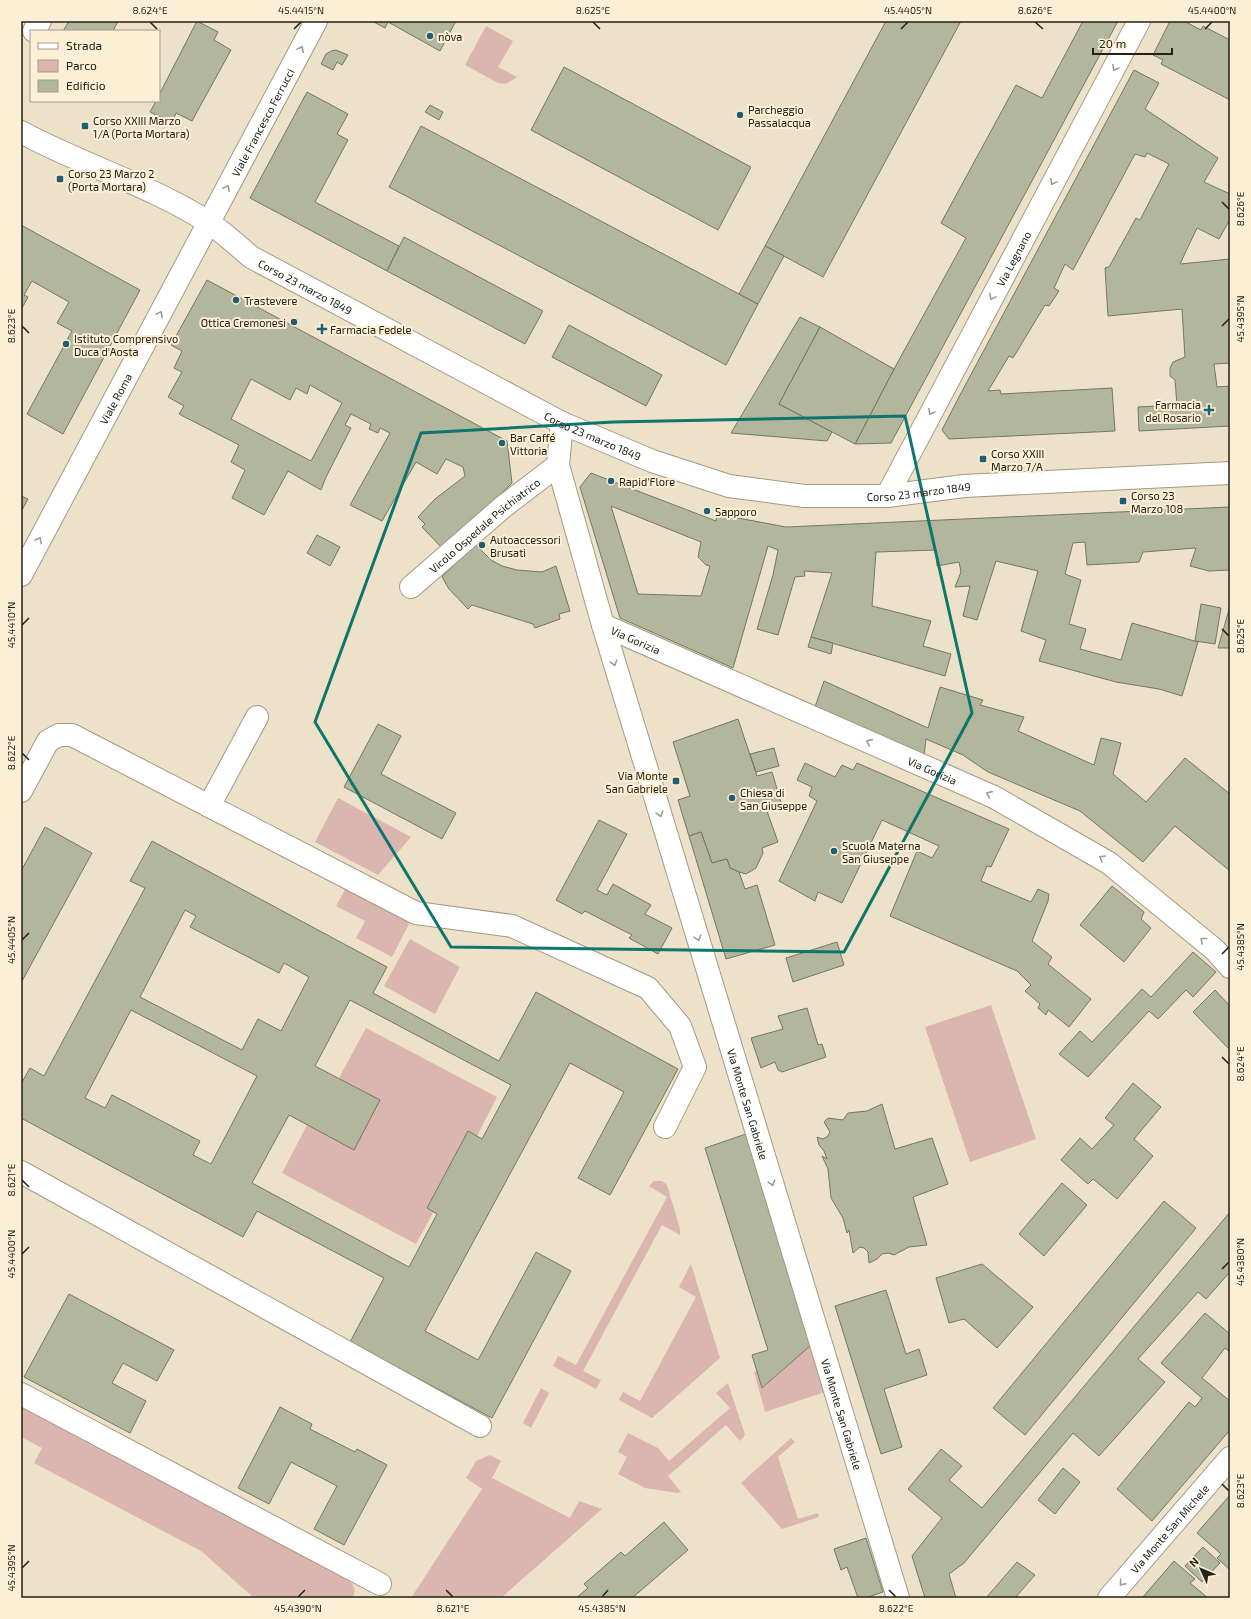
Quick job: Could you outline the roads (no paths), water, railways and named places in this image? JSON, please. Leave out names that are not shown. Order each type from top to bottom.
[{"type":"street","name":"Viale Francesco Ferrucci","points":[[209,223],[316,21]]},
{"type":"street","name":"Via Legnano","points":[[887,496],[1140,21]]},
{"type":"street","name":"Corso 23 marzo 1849","points":[[21,132],[52,149],[159,195],[209,223],[251,257],[562,423],[652,461],[729,486],[804,496],[887,496],[964,486],[1230,473]]},
{"type":"street","name":"Viale Roma","points":[[21,575],[209,223]]},
{"type":"street","name":"Via Monte San Gabriele","points":[[562,423],[558,465],[603,625],[898,1598]]},
{"type":"street","name":"Vicolo Ospedale Psichiatrico","points":[[411,587],[503,507],[558,465]]},
{"type":"street","name":"Via Gorizia","points":[[603,625],[994,797],[1110,863],[1215,950],[1230,967]]},
{"type":"street","points":[[209,806],[257,717]]},
{"type":"street","points":[[21,791],[48,741],[60,735],[72,735],[416,913],[512,926],[648,988],[680,1026],[695,1067],[665,1127]]},
{"type":"street","points":[[21,1172],[480,1426]]},
{"type":"street","points":[[21,1394],[380,1584]]},
{"type":"street","name":"Via Monte San Michele","points":[[1109,1598],[1230,1458]]},
{"type":"place","name":"nòva","points":[[430,36]]},
{"type":"place","name":"Parcheggio Passalacqua","points":[[740,115]]},
{"type":"place","name":"Corso XXIII Marzo 1/A (Porta Mortara)","points":[[85,126]]},
{"type":"place","name":"Corso 23 Marzo 2 (Porta Mortara)","points":[[60,179]]},
{"type":"place","name":"Trastevere","points":[[236,300]]},
{"type":"place","name":"Ottica Cremonesi","points":[[294,322]]},
{"type":"place","name":"Farmacia Fedele","points":[[322,329]]},
{"type":"place","name":"Istituto Comprensivo Duca d'Aosta","points":[[66,344]]},
{"type":"place","name":"Farmacia del Rosario","points":[[1209,410]]},
{"type":"place","name":"Bar Caffé Vittoria","points":[[502,443]]},
{"type":"place","name":"Corso XXIII Marzo 7/A","points":[[983,459]]},
{"type":"place","name":"Rapid'Flore","points":[[611,481]]},
{"type":"place","name":"Corso 23 Marzo 108","points":[[1123,501]]},
{"type":"place","name":"Sapporo","points":[[707,511]]},
{"type":"place","name":"Autoaccessori Brusati","points":[[482,545]]},
{"type":"place","name":"Via Monte San Gabriele","points":[[676,781]]},
{"type":"place","name":"Chiesa di San Giuseppe","points":[[732,798]]},
{"type":"place","name":"Scuola Materna San Giuseppe","points":[[834,851]]}]
